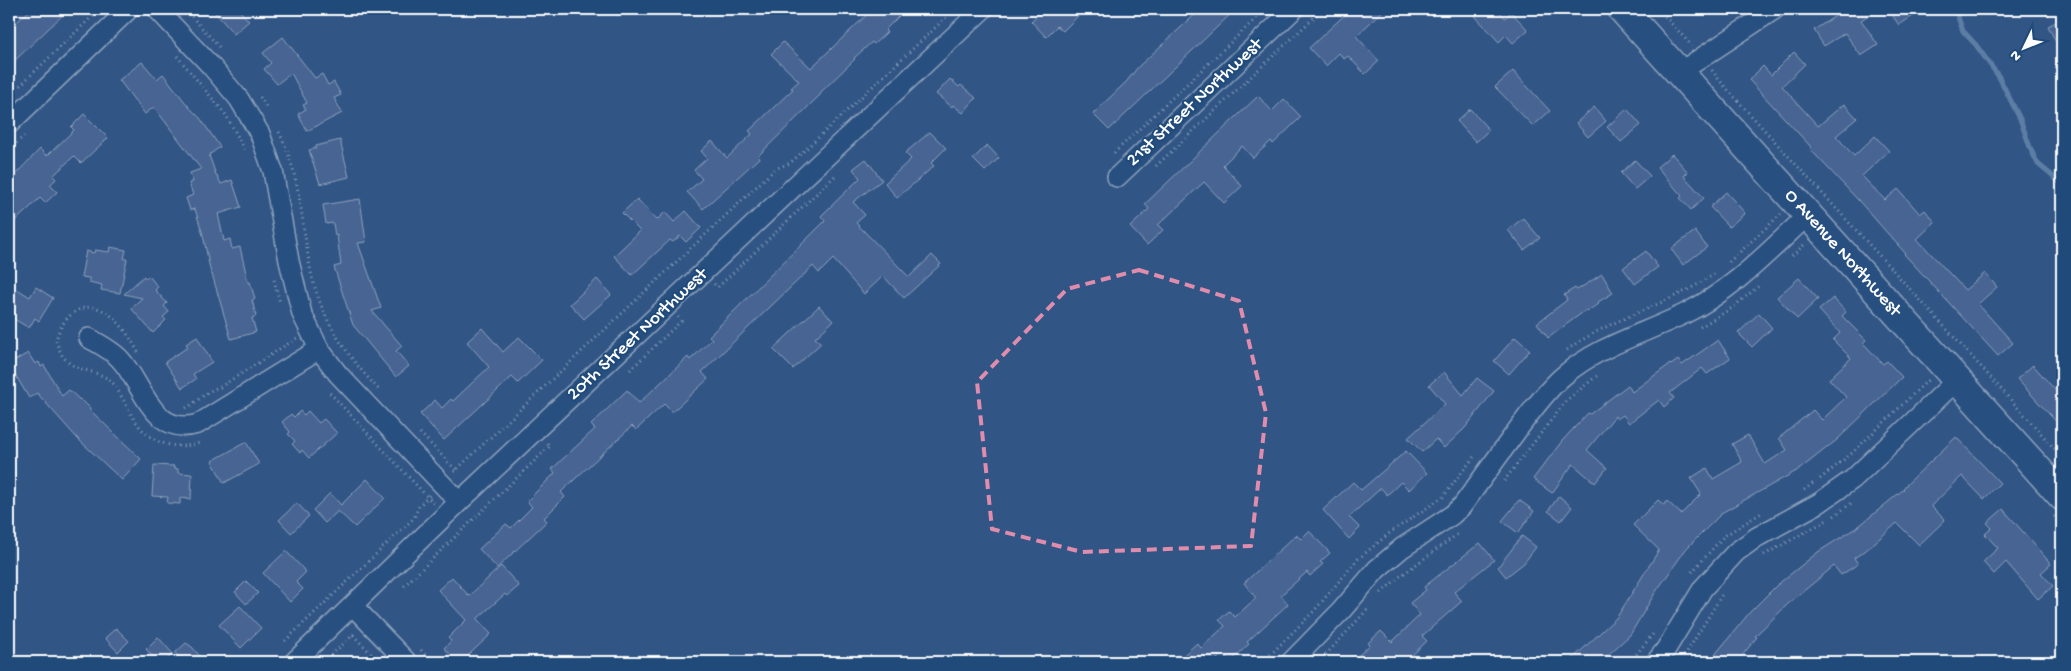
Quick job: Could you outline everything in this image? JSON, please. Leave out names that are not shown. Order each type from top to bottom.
[{"type":"street","points":[[9,124],[129,9]]},
{"type":"street","points":[[157,9],[211,66],[239,99],[260,134],[274,172],[289,261],[302,314],[319,349],[338,374],[460,502]]},
{"type":"street","name":"20th Street Northwest","points":[[294,662],[460,502],[983,9]]},
{"type":"street","name":"21st Street Northwest","points":[[1117,176],[1294,9]]},
{"type":"street","name":"O Avenue Northwest","points":[[1622,9],[1680,72],[1809,228],[1957,380],[2062,496]]},
{"type":"street","points":[[1680,72],[1775,9]]},
{"type":"street","points":[[1291,662],[1341,611],[1377,569],[1402,548],[1452,515],[1462,506],[1542,398],[1562,378],[1583,361],[1606,347],[1686,313],[1714,297],[1809,228]]},
{"type":"street","points":[[90,338],[119,358],[155,412],[165,421],[187,428],[198,424],[319,349]]},
{"type":"street","points":[[1656,662],[1703,588],[1736,552],[1757,537],[1819,503],[1853,479],[1957,380]]},
{"type":"street","points":[[353,606],[407,662]]},
{"type":"path","points":[[9,96],[100,9]]},
{"type":"path","points":[[185,9],[225,53]]},
{"type":"path","points":[[450,476],[775,169],[790,164],[954,9]]},
{"type":"path","points":[[1114,153],[1266,9]]},
{"type":"path","points":[[1156,167],[1323,9]]},
{"type":"path","points":[[1658,9],[1694,48]]},
{"type":"path","points":[[174,52],[226,115],[247,154]]},
{"type":"path","points":[[1708,64],[1719,80],[1868,246],[2062,456]]},
{"type":"path","points":[[257,92],[269,112]]},
{"type":"path","points":[[277,127],[293,168],[300,196],[312,273],[321,306],[343,347],[354,363],[388,399]]},
{"type":"path","points":[[718,287],[837,174]]},
{"type":"path","points":[[1785,262],[1809,228]]},
{"type":"path","points":[[273,276],[281,308]]},
{"type":"path","points":[[1696,329],[1732,308],[1763,283]]},
{"type":"path","points":[[143,360],[126,332],[114,318],[108,313],[93,307],[86,307],[70,315],[62,325],[56,340],[63,356],[71,364],[81,370],[110,380],[140,427],[153,438],[163,443],[181,447],[202,442]]},
{"type":"path","points":[[630,370],[681,321]]},
{"type":"path","points":[[292,335],[298,347]]},
{"type":"path","points":[[183,409],[208,394],[212,389],[220,387],[301,336]]},
{"type":"path","points":[[1502,484],[1566,401],[1605,370]]},
{"type":"path","points":[[328,390],[437,507]]},
{"type":"path","points":[[414,427],[456,470]]},
{"type":"path","points":[[404,586],[550,446]]},
{"type":"path","points":[[285,641],[414,518],[419,506],[434,491]]},
{"type":"path","points":[[1757,560],[1818,526],[1857,499]]},
{"type":"path","points":[[1380,595],[1399,577],[1463,530]]},
{"type":"path","points":[[1680,662],[1728,587]]},
{"type":"path","points":[[1319,662],[1373,602]]},
{"type":"path","points":[[324,662],[354,634],[379,662]]},
{"type":"highlighted area","points":[[1139,270],[1239,301],[1266,413],[1251,546],[1082,552],[992,529],[977,382],[1067,289]]},
{"type":"building","points":[[31,9],[69,9],[9,66],[9,29]]},
{"type":"building","points":[[212,9],[238,9],[249,21],[234,34]]},
{"type":"building","points":[[873,9],[906,9],[885,30],[887,32],[854,58],[821,94],[758,156],[759,158],[703,209],[687,192],[702,179],[694,170],[707,158],[701,151],[712,141],[727,158],[752,134],[749,131],[799,81],[771,54],[783,42],[811,68]]},
{"type":"building","points":[[1044,9],[1073,9],[1079,15],[1063,31],[1057,26],[1046,37],[1031,21]]},
{"type":"building","points":[[1201,9],[1236,9],[1109,130],[1093,114],[1127,81],[1138,67]]},
{"type":"building","points":[[1351,9],[1385,9],[1356,36],[1379,61],[1365,74],[1348,56],[1344,59],[1339,53],[1326,66],[1309,48]]},
{"type":"building","points":[[1483,9],[1497,9],[1505,18],[1511,12],[1528,30],[1513,43],[1506,35],[1499,42],[1475,16]]},
{"type":"building","points":[[1846,9],[1878,9],[1861,20],[1878,45],[1861,56],[1845,33],[1824,46],[1814,30]]},
{"type":"building","points":[[1888,9],[1924,9],[1899,25]]},
{"type":"building","points":[[2062,19],[2062,54],[2048,26]]},
{"type":"building","points":[[283,37],[315,78],[322,74],[328,85],[334,82],[341,95],[334,98],[342,113],[307,131],[298,114],[306,109],[303,105],[307,103],[291,73],[277,84],[264,69],[271,63],[263,53]]},
{"type":"building","points":[[1794,52],[1805,64],[1782,86],[1818,126],[1844,104],[1857,118],[1836,136],[1854,156],[1875,136],[1889,151],[1862,176],[1885,200],[1898,189],[1920,214],[1925,210],[1935,222],[1917,239],[1965,290],[1985,273],[1997,287],[1978,304],[2013,343],[1998,356],[1749,80],[1763,66],[1771,75]]},
{"type":"building","points":[[142,62],[157,79],[163,74],[200,118],[220,147],[209,155],[216,175],[221,184],[232,180],[241,207],[218,214],[224,241],[230,239],[232,249],[240,247],[248,282],[250,282],[255,299],[252,300],[256,316],[252,318],[256,332],[231,339],[211,274],[203,235],[195,209],[190,210],[186,198],[193,195],[189,183],[193,182],[190,173],[201,169],[154,107],[145,114],[119,80]]},
{"type":"building","points":[[1513,71],[1550,111],[1533,126],[1495,87]]},
{"type":"building","points":[[950,79],[959,87],[961,85],[976,98],[963,113],[936,94]]},
{"type":"building","points":[[1258,96],[1272,111],[1284,99],[1301,117],[1273,144],[1271,141],[1253,158],[1242,146],[1223,165],[1242,186],[1224,203],[1204,182],[1158,225],[1163,230],[1147,245],[1130,227],[1149,209],[1145,204]]},
{"type":"building","points":[[1594,107],[1606,121],[1588,137],[1576,123]]},
{"type":"building","points":[[1470,109],[1489,130],[1476,142],[1457,121]]},
{"type":"building","points":[[1627,109],[1641,125],[1621,142],[1607,127]]},
{"type":"building","points":[[84,114],[108,138],[81,163],[74,156],[53,176],[56,179],[50,185],[57,192],[45,203],[40,198],[9,227],[9,181],[40,149],[47,156],[74,130],[71,127]]},
{"type":"building","points":[[930,132],[946,148],[931,163],[934,166],[897,198],[885,183],[911,159],[905,153]]},
{"type":"building","points":[[340,140],[349,177],[320,184],[309,150],[316,148],[316,146]]},
{"type":"building","points":[[987,145],[999,158],[985,171],[973,159]]},
{"type":"building","points":[[1672,154],[1688,172],[1684,176],[1704,198],[1691,210],[1680,198],[1682,196],[1657,167]]},
{"type":"building","points":[[866,159],[882,180],[853,202],[865,215],[856,223],[909,277],[932,255],[941,264],[904,298],[883,276],[864,294],[833,259],[819,273],[813,266],[702,372],[708,379],[672,412],[664,404],[636,430],[632,426],[561,492],[565,497],[544,518],[547,521],[497,568],[479,549],[506,524],[511,528],[532,507],[527,501],[555,473],[552,469],[595,429],[591,425],[627,390],[639,403],[688,357],[690,360],[712,339],[709,336],[825,221],[821,216],[860,178],[853,169]]},
{"type":"building","points":[[1635,160],[1650,176],[1635,189],[1621,173]]},
{"type":"building","points":[[1726,192],[1745,213],[1729,227],[1710,207]]},
{"type":"building","points":[[360,199],[366,242],[358,243],[381,308],[372,311],[402,346],[396,351],[409,366],[396,377],[353,325],[334,267],[341,265],[337,235],[335,236],[333,223],[326,224],[323,205]]},
{"type":"building","points":[[637,199],[657,220],[665,212],[674,222],[686,211],[701,228],[686,242],[680,236],[673,242],[670,240],[632,275],[614,256],[640,231],[622,213]]},
{"type":"building","points":[[1523,218],[1540,238],[1524,250],[1508,230]]},
{"type":"building","points":[[1695,231],[1707,247],[1683,265],[1671,249]]},
{"type":"building","points":[[110,247],[126,250],[124,259],[127,259],[120,293],[101,290],[102,285],[89,282],[89,278],[81,277],[86,251],[94,253],[95,250],[109,252]]},
{"type":"building","points":[[1646,251],[1658,267],[1635,284],[1623,268]]},
{"type":"building","points":[[1602,274],[1613,293],[1548,338],[1537,323],[1567,300],[1564,295],[1575,288],[1577,290]]},
{"type":"building","points":[[144,276],[146,279],[149,276],[158,287],[155,290],[167,303],[164,306],[169,312],[163,317],[166,320],[153,333],[131,308],[142,298],[124,294]]},
{"type":"building","points":[[1799,278],[1818,299],[1797,319],[1777,297]]},
{"type":"building","points":[[597,279],[611,295],[584,319],[570,304]]},
{"type":"building","points":[[36,287],[53,298],[39,321],[35,318],[29,328],[9,316],[9,291],[14,294],[17,289],[30,297]]},
{"type":"building","points":[[1833,298],[1846,312],[1842,316],[1866,340],[1863,343],[1883,364],[1887,361],[1902,377],[1838,439],[1800,469],[1723,512],[1686,549],[1655,593],[1630,635],[1600,662],[1569,662],[1617,617],[1659,550],[1633,525],[1658,500],[1664,505],[1667,501],[1681,514],[1701,494],[1691,478],[1707,468],[1713,479],[1742,462],[1732,444],[1748,435],[1765,464],[1787,450],[1779,438],[1813,410],[1822,420],[1846,397],[1829,379],[1851,358],[1833,340],[1840,333],[1819,310]]},
{"type":"building","points":[[819,306],[833,321],[815,338],[821,343],[793,369],[773,349]]},
{"type":"building","points":[[1759,313],[1772,328],[1752,347],[1738,333]]},
{"type":"building","points":[[482,328],[503,352],[519,337],[542,360],[518,383],[512,377],[444,440],[420,414],[435,400],[442,408],[451,399],[453,401],[489,367],[467,342]]},
{"type":"building","points":[[197,337],[212,362],[193,374],[196,379],[182,388],[165,362],[188,347],[186,344]]},
{"type":"building","points":[[1515,337],[1530,350],[1509,374],[1494,361]]},
{"type":"building","points":[[1718,340],[1730,358],[1707,374],[1702,368],[1670,393],[1674,398],[1664,407],[1659,400],[1629,423],[1623,415],[1617,419],[1615,416],[1587,450],[1607,468],[1595,483],[1573,464],[1552,493],[1533,479],[1562,441],[1588,413],[1590,414],[1628,385],[1632,392],[1670,364],[1678,360],[1682,365]]},
{"type":"building","points":[[28,353],[35,364],[39,362],[41,367],[44,365],[62,396],[69,390],[81,399],[141,459],[122,480],[77,438],[37,393],[29,398],[9,364]]},
{"type":"building","points":[[2033,365],[2062,398],[2062,428],[2017,379]]},
{"type":"building","points":[[1444,372],[1463,395],[1477,378],[1494,391],[1465,428],[1444,448],[1436,439],[1422,452],[1408,438],[1445,404],[1429,385]]},
{"type":"building","points":[[300,411],[304,415],[308,411],[319,423],[324,419],[337,433],[309,458],[302,450],[300,453],[292,444],[295,441],[288,434],[290,432],[282,422],[291,414],[294,417]]},
{"type":"building","points":[[1956,437],[2000,483],[1984,499],[1962,476],[1931,506],[1945,520],[1919,545],[1897,523],[1865,551],[1854,558],[1858,564],[1841,575],[1834,566],[1789,603],[1755,636],[1757,637],[1737,662],[1709,662],[1750,612],[1777,585],[1818,552],[1859,526],[1904,489]]},
{"type":"building","points":[[246,442],[259,464],[224,483],[212,461]]},
{"type":"building","points":[[1406,451],[1427,473],[1409,490],[1401,482],[1387,495],[1381,488],[1349,517],[1360,528],[1349,539],[1323,510],[1353,482],[1361,490]]},
{"type":"building","points":[[154,465],[174,466],[173,468],[178,469],[178,473],[192,474],[191,499],[180,498],[180,504],[167,503],[168,497],[152,496]]},
{"type":"building","points":[[367,479],[385,498],[355,527],[338,511],[325,523],[313,510],[330,493],[341,505]]},
{"type":"building","points":[[1559,496],[1572,507],[1561,521],[1548,511]]},
{"type":"building","points":[[1519,500],[1534,511],[1518,533],[1502,521]]},
{"type":"building","points":[[297,503],[309,516],[291,533],[279,520]]},
{"type":"building","points":[[2003,509],[2051,564],[2041,573],[2053,586],[2038,599],[2006,562],[1994,574],[1983,562],[1998,548],[1985,534],[1992,528],[1987,523]]},
{"type":"building","points":[[1309,531],[1330,553],[1320,562],[1323,564],[1310,576],[1307,572],[1281,595],[1288,604],[1247,642],[1249,644],[1230,662],[1223,653],[1214,662],[1176,662],[1197,643],[1201,648],[1225,626],[1219,620],[1229,611],[1235,617],[1256,598],[1244,583],[1296,535],[1301,539]]},
{"type":"building","points":[[1522,536],[1536,547],[1524,563],[1506,577],[1498,567]]},
{"type":"building","points":[[1480,543],[1494,560],[1454,592],[1462,601],[1422,636],[1427,641],[1405,662],[1351,662],[1370,645],[1368,643],[1381,631],[1392,642],[1420,615],[1410,603],[1426,590],[1424,587]]},
{"type":"building","points":[[286,551],[306,572],[296,582],[303,589],[290,602],[263,573]]},
{"type":"building","points":[[501,566],[519,586],[507,596],[505,594],[477,619],[491,634],[461,662],[457,662],[444,648],[451,641],[448,638],[466,620],[438,590],[452,577],[469,596]]},
{"type":"building","points":[[246,581],[258,593],[246,604],[235,592]]},
{"type":"building","points":[[240,606],[261,628],[241,648],[219,625]]},
{"type":"building","points":[[116,628],[129,641],[118,652],[105,638]]},
{"type":"building","points":[[158,637],[173,654],[164,662],[158,662],[146,649]]},
{"type":"building","points":[[186,643],[205,662],[175,662],[180,658],[175,653]]},
{"type":"waterway","points":[[1955,9],[1963,31],[1976,45],[1999,77],[2020,119],[2038,164],[2062,184]]}]
